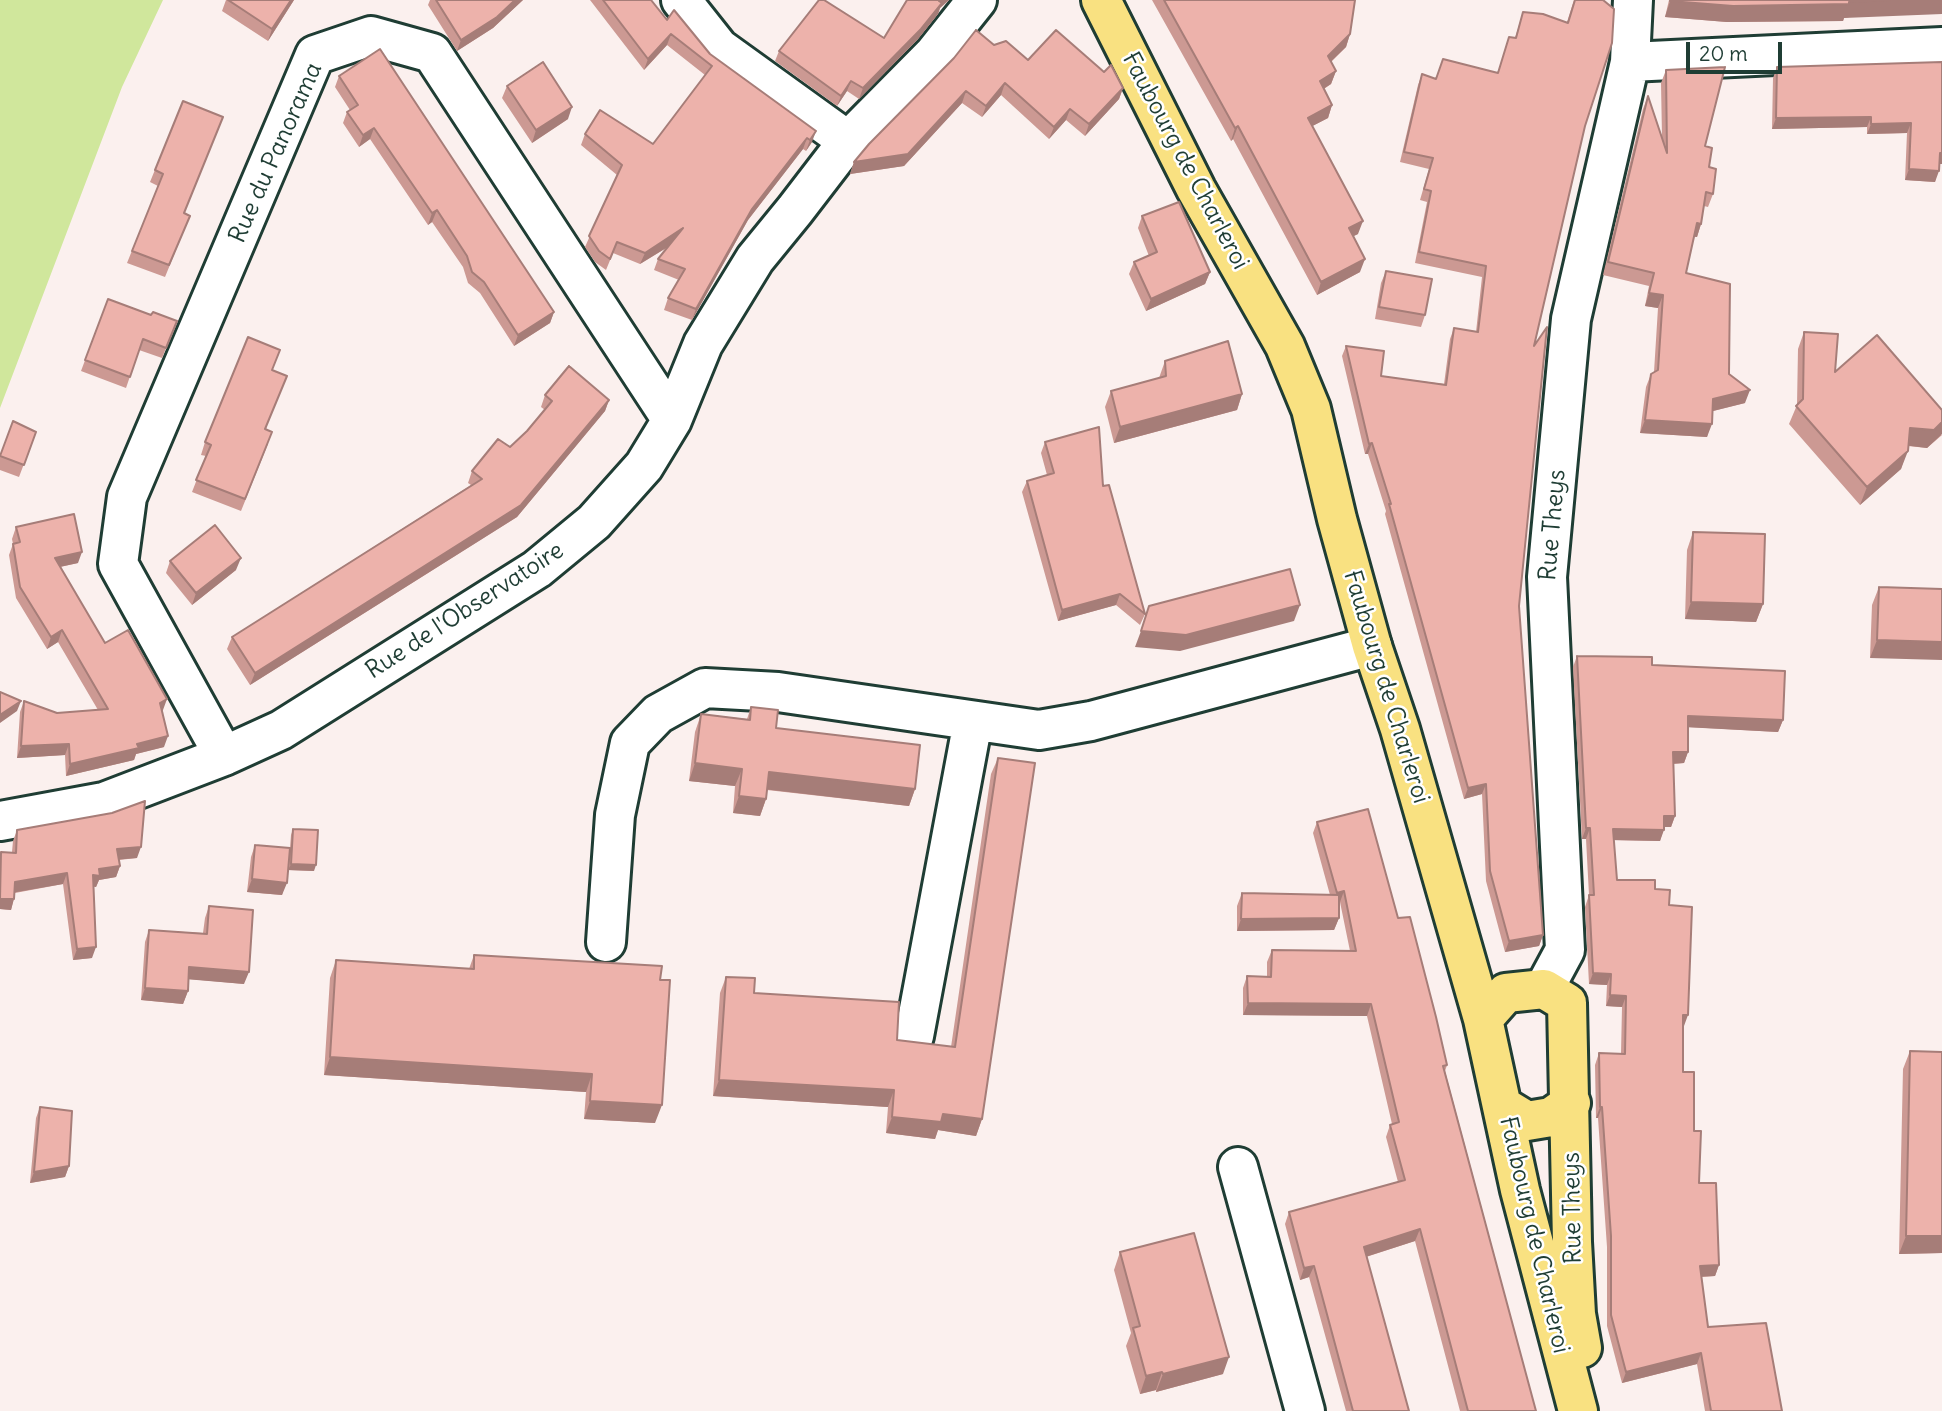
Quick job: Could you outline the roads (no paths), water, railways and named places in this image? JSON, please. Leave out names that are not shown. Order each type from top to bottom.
[{"type":"main road","name":"Faubourg de Charleroi","points":[[1101,0],[1196,189],[1285,346],[1311,409],[1337,519],[1372,646],[1487,997],[1504,1107],[1521,1190],[1578,1411]]},
{"type":"main road","points":[[1487,997],[1544,989]]},
{"type":"main road","name":"Rue Theys","points":[[1544,989],[1567,1003],[1576,1314],[1580,1344],[1599,1411]]},
{"type":"main road","name":"Rue Theys","points":[[1504,1107],[1527,1121],[1551,1117],[1571,1103]]},
{"type":"street","points":[[681,0],[719,48],[848,141]]},
{"type":"street","name":"Rue de l'Observatoire","points":[[0,821],[104,802],[225,756],[281,730],[537,569],[594,522],[644,466],[672,419],[703,344],[754,259],[848,141],[934,54],[977,0]]},
{"type":"street","name":"Rue Theys","points":[[1544,989],[1564,950],[1548,564],[1571,319],[1630,62],[1633,0]]},
{"type":"street","name":"Rue du Panorama","points":[[225,756],[117,564],[127,497],[315,55],[371,36],[432,53],[672,419]]},
{"type":"street","points":[[1630,62],[1942,47]]},
{"type":"street","points":[[606,942],[615,815],[630,743],[657,714],[705,688],[778,692],[1039,730],[1091,721],[1372,646]]},
{"type":"street","points":[[914,1036],[973,721]]},
{"type":"street","points":[[1238,1167],[1305,1411]]}]
